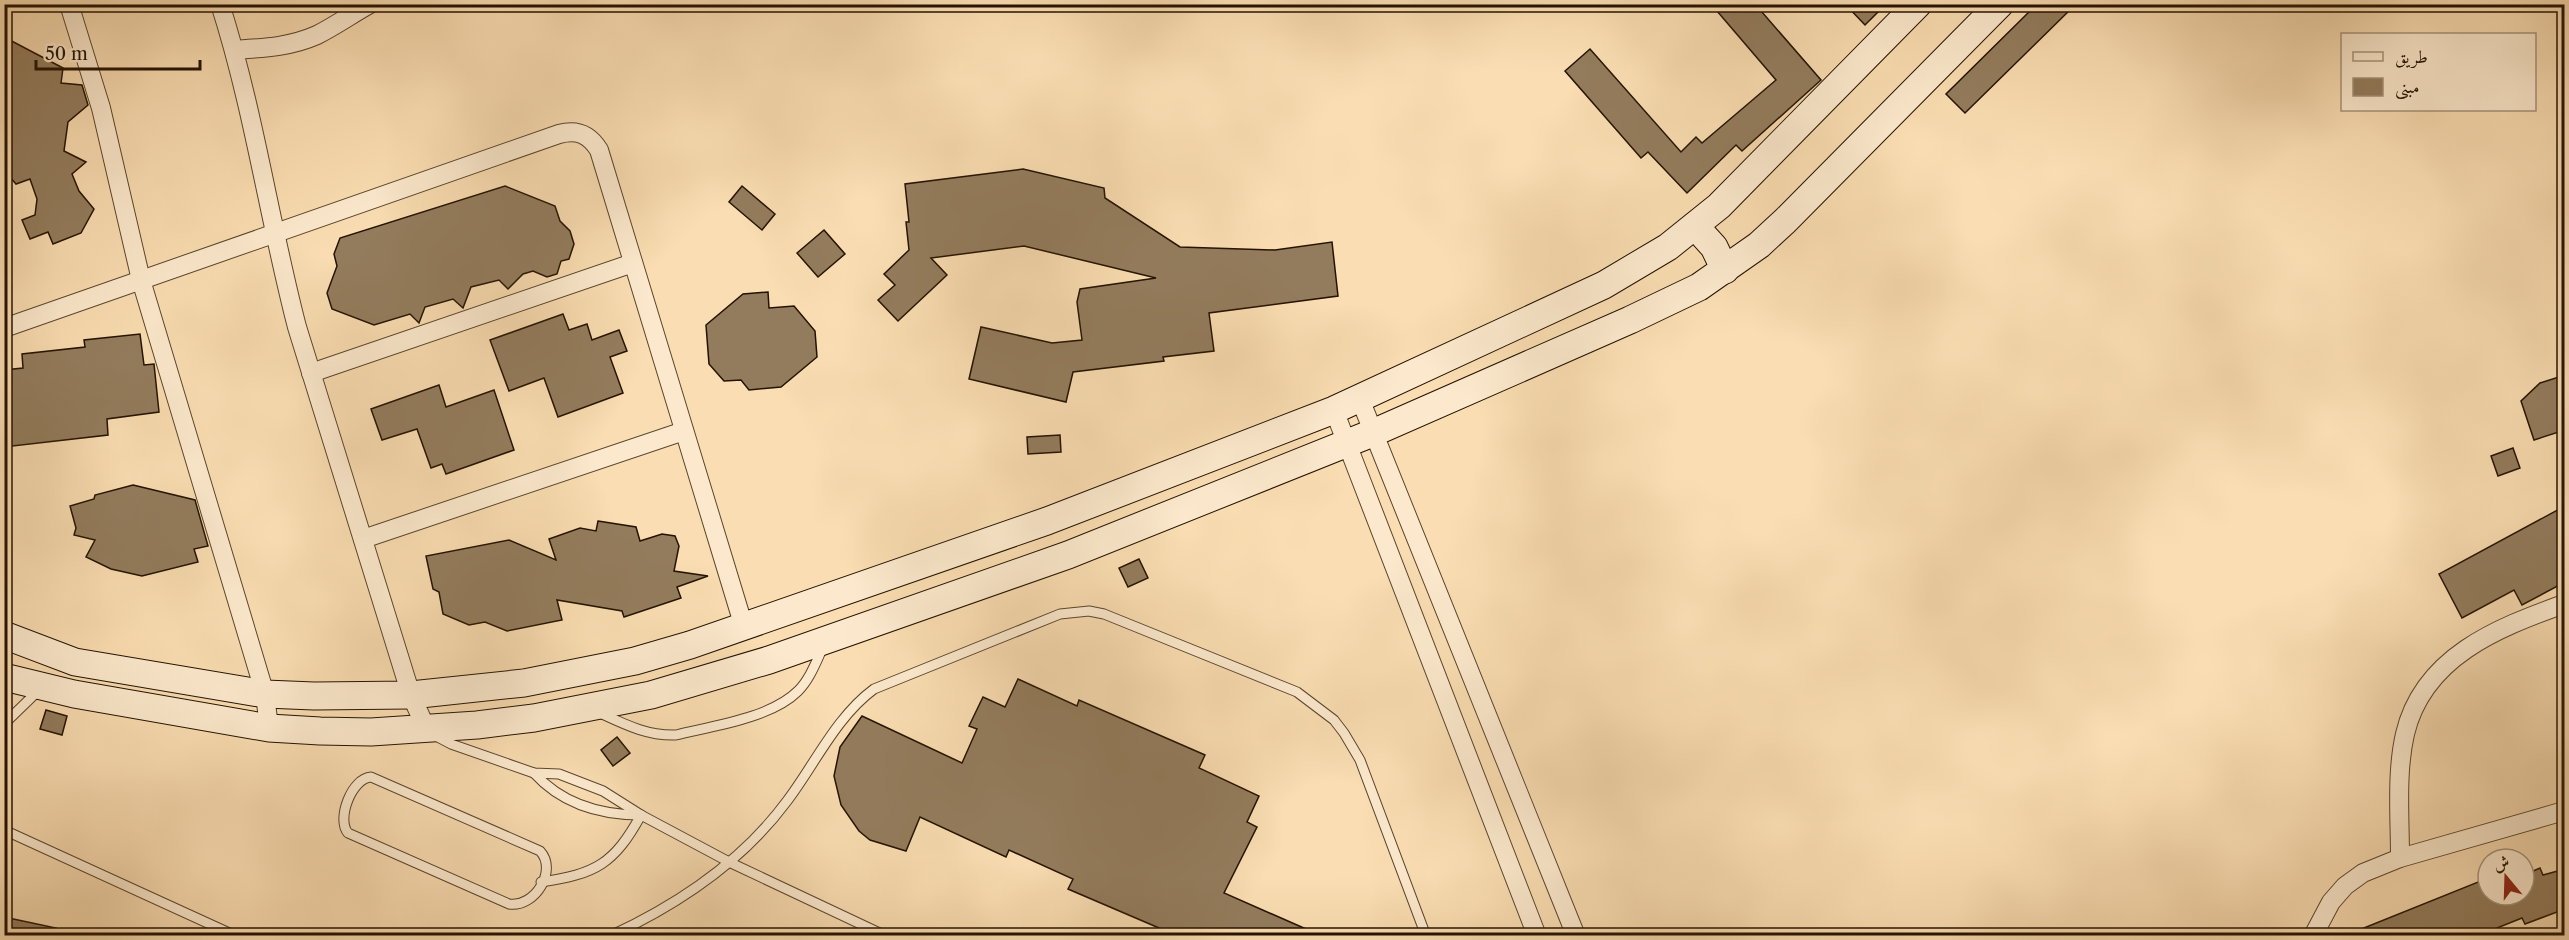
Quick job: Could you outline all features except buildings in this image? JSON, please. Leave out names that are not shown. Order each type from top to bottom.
[{"type":"street","points":[[69,4],[101,108],[141,280],[265,694],[270,728]]},
{"type":"street","points":[[220,4],[234,50],[285,279],[311,373],[411,695],[426,728]]},
{"type":"street","points":[[4,635],[75,662],[265,694],[343,697],[411,695],[513,685],[635,660],[744,627],[1047,521],[1334,410],[1604,285],[1636,267],[1695,226],[1740,186],[1918,4]]},
{"type":"street","points":[[4,677],[74,694],[270,728],[371,732],[500,723],[590,709],[710,679],[1068,555],[1375,432],[1699,287],[1759,245],[1785,221],[2000,4]]},
{"type":"street","points":[[234,50],[276,47],[297,42],[317,35],[360,7]]},
{"type":"street","points":[[4,328],[559,134],[578,132],[594,142],[599,150],[744,627]]},
{"type":"street","points":[[1695,226],[1714,247],[1725,270]]},
{"type":"street","points":[[311,373],[633,263]]},
{"type":"street","points":[[1360,399],[1576,936]]},
{"type":"street","points":[[1334,410],[1537,936]]},
{"type":"street","points":[[363,539],[684,431]]},
{"type":"street","points":[[2400,858],[2401,762],[2405,734],[2415,706],[2429,681],[2449,660],[2472,643],[2565,604]]},
{"type":"street","points":[[2313,936],[2331,902],[2345,886],[2362,873],[2400,858],[2565,812]]},
{"type":"lane","points":[[610,936],[670,904],[731,863],[785,804],[849,711],[874,690],[1060,614],[1089,611],[1104,614],[1297,692],[1334,720],[1360,760],[1426,936]]},
{"type":"lane","points":[[590,709],[640,731],[664,736],[755,715],[785,702],[798,691],[808,678],[826,639]]},
{"type":"lane","points":[[4,724],[42,686]]},
{"type":"lane","points":[[426,728],[451,744],[534,773],[568,777],[614,795],[641,815],[731,863],[886,936]]},
{"type":"lane","points":[[534,773],[552,791],[596,811],[618,815],[641,815]]},
{"type":"lane","points":[[364,778],[377,779],[540,850],[547,859],[548,869],[542,882],[531,900],[517,906],[352,836],[343,824],[354,786],[364,778]]},
{"type":"lane","points":[[542,882],[571,878],[604,863],[629,837],[641,815]]},
{"type":"lane","points":[[4,830],[236,936]]}]
